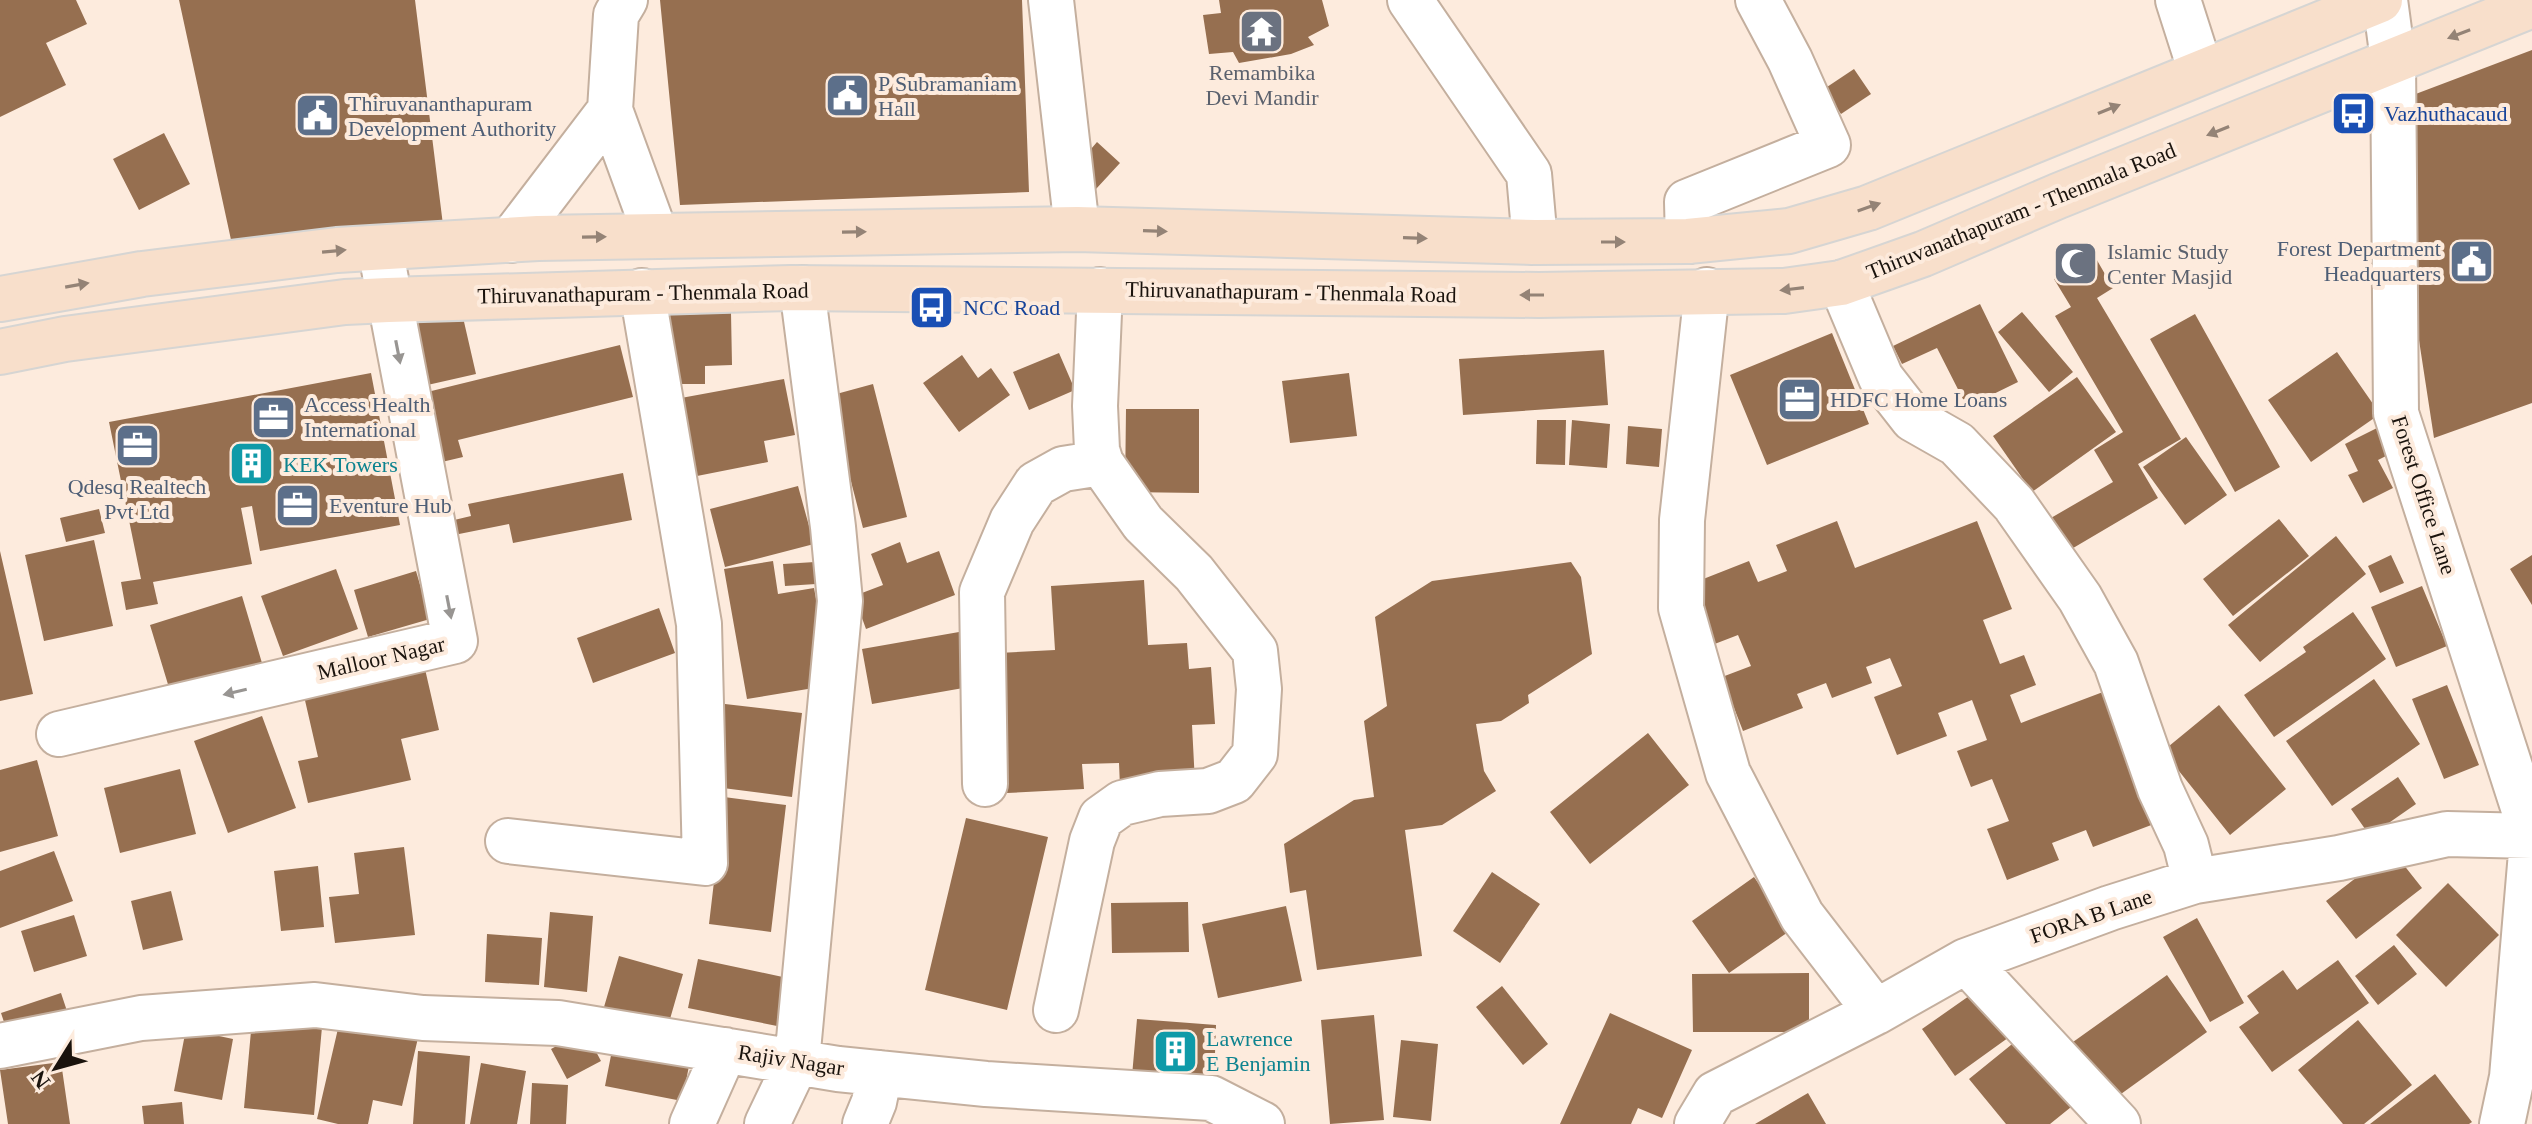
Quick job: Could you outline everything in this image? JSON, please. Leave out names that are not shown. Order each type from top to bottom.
[{"type":"main road","points":[[0,299],[142,274],[337,250],[511,240],[1077,229],[1535,242],[1688,241],[1789,231],[1868,208],[2383,0]]},
{"type":"main road","name":"Thiruvanathapuram - Thenmala Road","points":[[0,352],[65,339],[345,302],[642,291],[802,288],[1539,295],[1784,291],[1841,283],[1923,254],[2532,5]]},
{"type":"street","points":[[625,0],[616,15],[610,110],[656,236]]},
{"type":"street","points":[[1051,0],[1077,229]]},
{"type":"street","points":[[1410,0],[1529,174],[1535,242]]},
{"type":"street","points":[[1688,241],[1687,202],[1828,145],[1790,60],[1758,0]]},
{"type":"street","points":[[2178,0],[2201,72]]},
{"type":"street","name":"Forest Office Lane","points":[[2383,0],[2393,60],[2396,413],[2532,837]]},
{"type":"street","points":[[511,240],[610,110]]},
{"type":"street","name":"Malloor Nagar","points":[[59,734],[455,641],[380,248]]},
{"type":"street","points":[[1841,283],[1881,378],[1913,419],[1957,444],[2014,504],[2080,598],[2116,663],[2160,789],[2186,845],[2195,881]]},
{"type":"street","points":[[767,1124],[797,1061],[840,601],[802,288]]},
{"type":"street","points":[[1056,1010],[1092,841],[1101,818],[1122,803],[1160,794],[1208,791],[1234,781],[1255,754],[1259,689],[1255,651],[1194,573],[1143,523],[1101,463],[1097,450],[1095,406],[1100,290]]},
{"type":"street","points":[[1707,290],[1682,520],[1681,608],[1728,773],[1802,916],[1876,1012]]},
{"type":"street","points":[[508,841],[705,863],[699,624],[642,291]]},
{"type":"street","points":[[985,784],[982,592],[1012,521],[1036,484],[1063,469],[1101,463]]},
{"type":"street","name":"FORA B Lane","points":[[1697,1124],[1715,1094],[1876,1012],[1966,961],[2110,908],[2195,881],[2339,858],[2447,834],[2532,837]]},
{"type":"street","points":[[2502,1124],[2522,1084],[2532,837]]},
{"type":"street","points":[[1966,961],[2118,1124]]},
{"type":"street","name":"Rajiv Nagar","points":[[0,1046],[141,1018],[315,1005],[423,1018],[558,1023],[880,1073],[986,1084],[1211,1098],[1262,1124]]},
{"type":"street","points":[[692,1124],[725,1050]]},
{"type":"street","points":[[865,1124],[874,1102],[880,1073]]},
{"type":"building","points":[[0,0],[76,0],[87,24],[46,43],[66,85],[0,117]]},
{"type":"building","name":"Thiruvananthapuram Development Authority","points":[[179,0],[415,0],[444,233],[233,249]]},
{"type":"building","name":"P Subramaniam Hall","points":[[660,0],[1022,0],[1029,192],[680,205]]},
{"type":"building","name":"Remambika Devi Mandir","points":[[1219,0],[1322,0],[1329,26],[1308,37],[1314,45],[1291,54],[1239,63],[1233,52],[1209,54],[1203,15],[1221,13]]},
{"type":"building","name":"Forest Department Headquarters","points":[[2532,50],[2532,403],[2434,438],[2413,301],[2413,95]]},
{"type":"building","points":[[1854,69],[1871,94],[1841,114],[1824,89]]},
{"type":"building","points":[[164,133],[190,184],[139,210],[113,159]]},
{"type":"building","points":[[1097,142],[1120,163],[1096,189],[1074,169]]},
{"type":"building","points":[[2094,255],[2113,288],[2097,298],[2181,439],[2138,464],[2158,498],[2063,554],[2044,522],[2113,482],[2094,450],[2123,432],[2055,316],[2071,307],[2054,279]]},
{"type":"building","points":[[1980,304],[2018,382],[1967,407],[1937,348],[1902,364],[1893,346]]},
{"type":"building","points":[[2022,312],[2073,372],[2049,392],[1998,332]]},
{"type":"building","points":[[462,313],[476,374],[423,386],[409,325]]},
{"type":"building","points":[[731,313],[732,365],[705,366],[705,384],[672,384],[670,315]]},
{"type":"building","points":[[2195,314],[2280,467],[2235,492],[2150,339]]},
{"type":"building","name":"HDFC Home Loans","points":[[1832,333],[1869,424],[1767,465],[1730,375]]},
{"type":"building","points":[[620,345],[633,397],[458,440],[463,457],[429,465],[411,396]]},
{"type":"building","points":[[1604,350],[1608,405],[1463,415],[1459,359]]},
{"type":"building","points":[[2337,352],[2380,414],[2311,462],[2268,400]]},
{"type":"building","points":[[1059,353],[1075,390],[1029,410],[1013,372]]},
{"type":"building","points":[[962,355],[978,378],[991,368],[1010,395],[959,432],[923,383]]},
{"type":"building","name":"KEK Towers","points":[[371,373],[400,525],[260,551],[252,506],[241,508],[252,564],[153,582],[158,604],[126,610],[121,582],[141,579],[109,422]]},
{"type":"building","points":[[1349,373],[1357,436],[1290,443],[1282,381]]},
{"type":"building","points":[[2077,377],[2116,432],[2032,492],[1993,436]]},
{"type":"building","points":[[784,379],[795,435],[764,441],[768,462],[697,476],[681,398]]},
{"type":"building","points":[[873,384],[907,517],[863,528],[829,396]]},
{"type":"building","points":[[1126,409],[1199,409],[1199,493],[1125,492]]},
{"type":"building","points":[[1537,420],[1566,420],[1565,465],[1536,464]]},
{"type":"building","points":[[1572,420],[1610,424],[1607,468],[1569,465]]},
{"type":"building","points":[[2391,421],[2404,447],[2378,460],[2393,488],[2363,503],[2348,475],[2358,471],[2345,444]]},
{"type":"building","points":[[1628,426],[1662,429],[1659,467],[1626,464]]},
{"type":"building","points":[[2186,437],[2227,495],[2185,525],[2143,467]]},
{"type":"building","points":[[623,473],[632,520],[513,543],[509,524],[454,535],[450,521],[471,516],[468,504]]},
{"type":"building","points":[[798,486],[814,544],[725,567],[710,509]]},
{"type":"building","points":[[99,509],[105,533],[66,542],[60,518]]},
{"type":"building","points":[[2279,519],[2309,556],[2233,616],[2203,579]]},
{"type":"building","points":[[1837,521],[1855,568],[1977,521],[2012,609],[1983,620],[2000,664],[2024,655],[2036,685],[2010,695],[2021,723],[2103,692],[2154,824],[2093,847],[2086,830],[2052,843],[2059,860],[2007,880],[1987,829],[2009,821],[1992,779],[1971,787],[1957,751],[1987,740],[1972,700],[1938,713],[1947,736],[1897,755],[1874,697],[1902,686],[1890,658],[1866,667],[1872,683],[1832,698],[1826,683],[1797,694],[1803,708],[1743,731],[1722,677],[1751,666],[1738,635],[1712,645],[1688,585],[1749,561],[1758,582],[1787,571],[1776,545]]},
{"type":"building","points":[[2336,536],[2366,574],[2260,662],[2228,625]]},
{"type":"building","points":[[94,540],[113,626],[44,641],[25,555]]},
{"type":"building","points":[[900,542],[907,563],[939,551],[955,595],[866,629],[854,596],[883,585],[871,554]]},
{"type":"building","points":[[0,551],[33,694],[0,701]]},
{"type":"building","points":[[2391,555],[2404,583],[2380,593],[2368,566]]},
{"type":"building","points":[[2532,555],[2532,605],[2510,569]]},
{"type":"building","points":[[773,561],[778,594],[814,588],[832,685],[747,699],[724,569]]},
{"type":"building","points":[[815,562],[816,584],[785,586],[783,564]]},
{"type":"building","points":[[1571,562],[1581,577],[1592,654],[1528,695],[1529,703],[1501,721],[1476,724],[1484,771],[1496,791],[1442,825],[1405,830],[1422,956],[1317,970],[1306,890],[1290,893],[1284,844],[1354,800],[1374,797],[1364,721],[1387,706],[1375,617],[1432,581]]},
{"type":"building","points":[[336,569],[358,629],[283,656],[261,596]]},
{"type":"building","points":[[416,571],[430,619],[368,637],[354,590]]},
{"type":"building","points":[[1144,580],[1148,645],[1187,643],[1189,669],[1211,667],[1215,724],[1192,725],[1195,783],[1120,787],[1119,763],[1082,764],[1084,789],[1007,793],[998,653],[1055,650],[1051,586]]},
{"type":"building","points":[[2422,586],[2447,646],[2396,667],[2371,607]]},
{"type":"building","points":[[242,596],[262,663],[170,691],[150,625]]},
{"type":"building","points":[[659,608],[675,653],[593,683],[577,638]]},
{"type":"building","points":[[2353,612],[2386,659],[2274,737],[2244,695],[2306,652],[2303,647]]},
{"type":"building","points":[[959,632],[969,687],[872,704],[862,649]]},
{"type":"building","points":[[425,669],[439,730],[401,739],[411,780],[308,803],[298,761],[318,757],[304,696]]},
{"type":"building","points":[[2374,679],[2420,744],[2332,806],[2286,741]]},
{"type":"building","points":[[2447,685],[2479,765],[2444,779],[2412,699]]},
{"type":"building","points":[[725,704],[802,713],[792,797],[715,787]]},
{"type":"building","points":[[2219,705],[2286,789],[2230,835],[2163,751]]},
{"type":"building","points":[[262,716],[296,808],[228,833],[194,741]]},
{"type":"building","points":[[1648,733],[1689,785],[1590,864],[1550,812]]},
{"type":"building","points":[[37,760],[58,836],[0,852],[0,770]]},
{"type":"building","points":[[180,769],[196,834],[120,853],[104,788]]},
{"type":"building","points":[[2398,777],[2416,804],[2370,836],[2351,809]]},
{"type":"building","points":[[724,797],[786,805],[771,932],[709,924]]},
{"type":"building","points":[[966,818],[1048,837],[1007,1010],[925,990]]},
{"type":"building","points":[[404,847],[415,935],[335,943],[329,897],[359,894],[354,853]]},
{"type":"building","points":[[2392,850],[2422,888],[2356,939],[2326,901]]},
{"type":"building","points":[[54,851],[73,901],[0,928],[0,871]]},
{"type":"building","points":[[318,866],[324,927],[281,931],[274,871]]},
{"type":"building","points":[[1492,872],[1540,904],[1500,963],[1453,931]]},
{"type":"building","points":[[1754,877],[1791,930],[1729,973],[1692,921]]},
{"type":"building","points":[[2448,883],[2499,935],[2446,987],[2396,935]]},
{"type":"building","points":[[171,891],[183,940],[143,950],[131,901]]},
{"type":"building","points":[[1188,902],[1189,952],[1112,953],[1111,903]]},
{"type":"building","points":[[1286,906],[1302,981],[1218,998],[1202,924]]},
{"type":"building","points":[[550,912],[593,916],[587,992],[544,987]]},
{"type":"building","points":[[74,915],[87,956],[34,972],[21,931]]},
{"type":"building","points":[[2197,918],[2244,1003],[2210,1022],[2163,937]]},
{"type":"building","points":[[487,934],[542,938],[539,985],[485,982]]},
{"type":"building","points":[[2394,945],[2417,974],[2378,1005],[2355,976]]},
{"type":"building","points":[[619,956],[683,974],[668,1026],[604,1007]]},
{"type":"building","points":[[698,959],[792,979],[782,1027],[688,1008]]},
{"type":"building","points":[[2338,960],[2369,1003],[2272,1072],[2239,1027],[2259,1013],[2247,996],[2283,970],[2297,990]]},
{"type":"building","points":[[1809,973],[1809,1032],[1693,1032],[1692,974]]},
{"type":"building","points":[[2167,975],[2207,1032],[2114,1099],[2073,1042]]},
{"type":"building","points":[[1502,986],[1548,1044],[1523,1065],[1476,1007]]},
{"type":"building","points":[[1979,989],[2012,1035],[1955,1076],[1922,1029]]},
{"type":"building","points":[[61,993],[71,1023],[11,1043],[1,1013]]},
{"type":"building","points":[[1610,1013],[1692,1050],[1662,1118],[1638,1108],[1631,1124],[1560,1124]]},
{"type":"building","points":[[1374,1015],[1384,1120],[1330,1124],[1321,1020]]},
{"type":"building","name":"Lawrence E Benjamin","points":[[1137,1019],[1216,1025],[1214,1082],[1132,1076]]},
{"type":"building","points":[[252,1020],[322,1027],[314,1115],[244,1108]]},
{"type":"building","points":[[340,1020],[418,1038],[402,1106],[373,1100],[368,1124],[338,1124],[317,1119]]},
{"type":"building","points":[[2358,1020],[2412,1085],[2364,1124],[2343,1124],[2298,1070]]},
{"type":"building","points":[[186,1029],[233,1039],[222,1100],[174,1091]]},
{"type":"building","points":[[585,1031],[601,1061],[567,1079],[551,1049]]},
{"type":"building","points":[[2027,1032],[2081,1099],[2050,1124],[2006,1124],[1969,1079]]},
{"type":"building","points":[[615,1035],[692,1051],[682,1101],[605,1086]]},
{"type":"building","points":[[1401,1040],[1438,1044],[1431,1121],[1393,1117]]},
{"type":"building","points":[[418,1051],[470,1056],[465,1124],[413,1124]]},
{"type":"building","points":[[61,1062],[70,1124],[8,1124],[0,1070]]},
{"type":"building","points":[[481,1063],[526,1071],[517,1124],[470,1124]]},
{"type":"building","points":[[2435,1074],[2472,1122],[2370,1124]]},
{"type":"building","points":[[532,1083],[568,1085],[566,1124],[530,1124]]},
{"type":"building","points":[[1808,1093],[1826,1124],[1755,1124]]},
{"type":"building","points":[[182,1102],[184,1124],[144,1124],[142,1106]]},
{"type":"place","name":"Remambika Devi Mandir","points":[[1262,31]]},
{"type":"place","name":"P Subramaniam Hall","points":[[847,96]]},
{"type":"place","name":"Vazhuthacaud","points":[[2353,113]]},
{"type":"place","name":"Thiruvananthapuram Development Authority","points":[[317,116]]},
{"type":"place","name":"Forest Department Headquarters","points":[[2472,261]]},
{"type":"place","name":"Islamic Study Center Masjid","points":[[2076,264]]},
{"type":"place","name":"NCC Road","points":[[932,307]]},
{"type":"place","name":"HDFC Home Loans","points":[[1799,399]]},
{"type":"place","name":"Access Health International","points":[[273,417]]},
{"type":"place","name":"Qdesq Realtech Pvt Ltd","points":[[137,445]]},
{"type":"place","name":"KEK Towers","points":[[252,464]]},
{"type":"place","name":"Eventure Hub","points":[[298,505]]},
{"type":"place","name":"Lawrence E Benjamin","points":[[1175,1051]]}]
